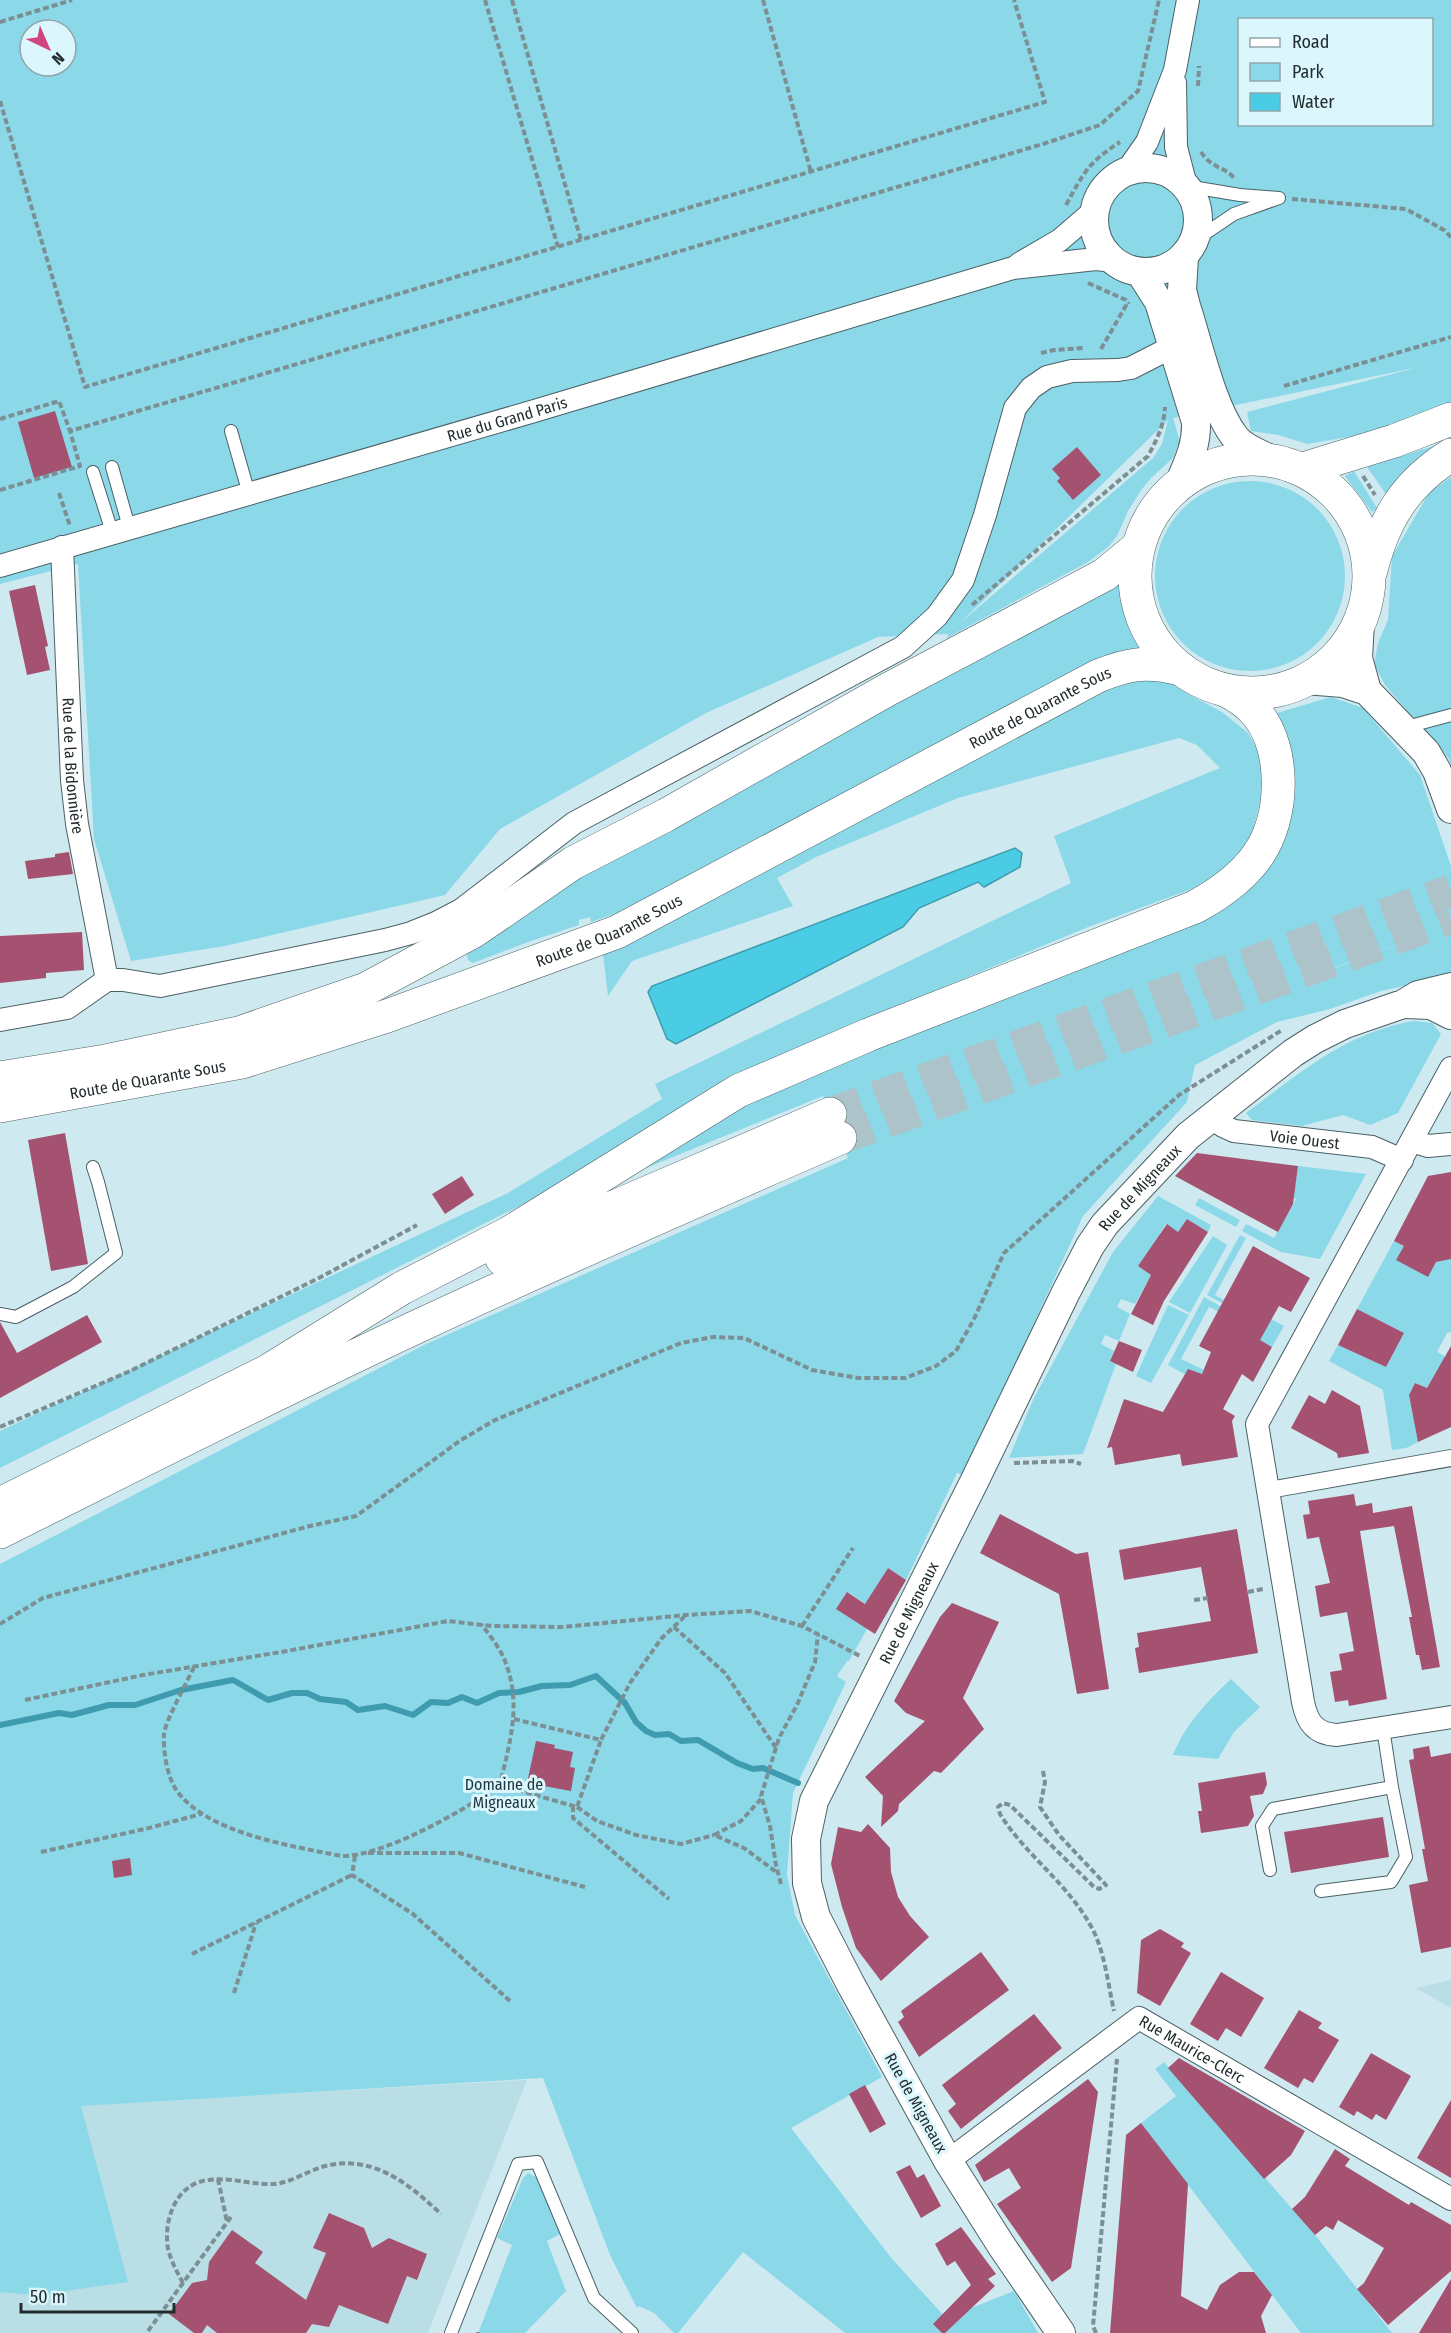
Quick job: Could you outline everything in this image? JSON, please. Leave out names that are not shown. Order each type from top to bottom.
[{"type":"main road","points":[[1303,470],[1384,445],[1451,419]]},
{"type":"main road","name":"Route de Quarante Sous","points":[[1370,575],[1363,536],[1352,513],[1326,483],[1303,470],[1270,459],[1236,459],[1203,469],[1179,484],[1161,501],[1138,547],[1135,581],[1141,615],[1157,645],[1181,669],[1196,679],[1225,690],[1258,693],[1274,691],[1305,680],[1319,672],[1343,650],[1360,622],[1382,533],[1400,501],[1426,473],[1451,455]]},
{"type":"main road","name":"Route de Quarante Sous","points":[[0,1078],[106,1061],[238,1034],[366,989],[474,932],[573,863],[666,815],[887,690],[1104,575],[1138,547]]},
{"type":"main road","name":"Route de Quarante Sous","points":[[0,1106],[242,1062],[387,1016],[617,932],[1098,676],[1115,669],[1142,663],[1181,669]]},
{"type":"main road","points":[[271,1369],[402,1288],[509,1233],[738,1091],[868,1035],[1195,907],[1224,889],[1249,866],[1263,845],[1273,818],[1278,780],[1276,761],[1266,728],[1251,706],[1225,690]]},
{"type":"main road","points":[[0,1504],[271,1369],[607,1210],[835,1126],[624,1231],[276,1394],[0,1532]]},
{"type":"street","points":[[1188,0],[1175,70],[1175,126],[1178,158],[1199,218],[1189,249],[1182,290],[1220,413],[1236,438],[1246,447],[1270,459]]},
{"type":"street","points":[[1175,70],[1147,141],[1126,172],[1106,187],[1096,209],[1096,234],[1103,249],[1113,261],[1126,268],[1136,284],[1155,293],[1174,345],[1197,429],[1193,452],[1179,484]]},
{"type":"street","points":[[1126,172],[1144,168],[1163,171],[1186,186]]},
{"type":"street","name":"Rue du Grand Paris","points":[[1013,268],[1060,240],[1096,209]]},
{"type":"street","points":[[1136,284],[1168,268],[1189,249]]},
{"type":"street","name":"Rue du Grand Paris","points":[[0,566],[121,530],[160,521],[1013,268],[1096,259],[1113,261]]},
{"type":"street","points":[[0,1020],[67,1008],[107,980],[160,986],[385,940],[411,933],[461,910],[574,823],[903,647],[937,616],[963,580],[985,515],[1015,408],[1031,388],[1047,377],[1072,370],[1131,368],[1174,345]]},
{"type":"street","name":"Rue de la Bidonnière","points":[[62,547],[74,802],[107,980]]},
{"type":"street","points":[[1360,622],[1358,658],[1366,691]]},
{"type":"street","points":[[1305,680],[1343,683],[1366,691],[1426,752],[1437,771],[1451,810]]},
{"type":"street","name":"Rue de Migneaux","points":[[1061,2333],[1001,2245],[948,2161],[826,1939],[816,1917],[807,1883],[806,1839],[814,1801],[1090,1246],[1105,1224],[1188,1136],[1266,1073],[1315,1039],[1346,1024],[1403,1004],[1418,995],[1451,987]]},
{"type":"street","name":"Rue de Migneaux","points":[[1403,1004],[1431,1005],[1451,1015]]},
{"type":"street","points":[[1451,1068],[1257,1424],[1303,1702],[1310,1723],[1317,1730],[1327,1734],[1451,1717]]},
{"type":"street","name":"Voie Ouest","points":[[1211,1116],[1223,1126],[1234,1131],[1407,1151],[1451,1143]]},
{"type":"street","points":[[1269,1490],[1451,1458]]},
{"type":"street","name":"Rue Maurice-Clerc","points":[[948,2161],[1139,2018],[1451,2199]]},
{"type":"lane","points":[[1186,186],[1240,195],[1279,198]]},
{"type":"lane","points":[[1189,249],[1234,214],[1279,198]]},
{"type":"lane","points":[[231,431],[249,494]]},
{"type":"lane","points":[[112,467],[121,530]]},
{"type":"lane","points":[[93,472],[121,530]]},
{"type":"lane","points":[[1403,728],[1451,715]]},
{"type":"lane","points":[[0,1314],[16,1317],[73,1287],[116,1253],[93,1167]]},
{"type":"lane","points":[[1321,1891],[1391,1882],[1406,1857],[1383,1728]]},
{"type":"lane","points":[[1270,1870],[1262,1826],[1273,1809],[1392,1787]]},
{"type":"lane","points":[[451,2333],[518,2164],[537,2162],[594,2298],[632,2333]]},
{"type":"path","points":[[0,21],[72,0]]},
{"type":"path","points":[[485,0],[558,247]]},
{"type":"path","points":[[512,0],[581,240]]},
{"type":"path","points":[[763,0],[811,172]]},
{"type":"path","points":[[0,101],[85,387],[1045,102],[1014,0]]},
{"type":"path","points":[[70,431],[1100,125],[1138,92],[1159,0]]},
{"type":"path","points":[[1197,93],[1199,64]]},
{"type":"path","points":[[1175,126],[1196,127],[1201,152],[1216,168],[1227,171],[1233,177],[1240,195]]},
{"type":"path","points":[[1059,212],[1065,206],[1086,169],[1102,153],[1122,141]]},
{"type":"path","points":[[1279,198],[1406,209],[1444,230],[1451,237]]},
{"type":"path","points":[[1083,283],[1102,287],[1128,302],[1134,310]]},
{"type":"path","points":[[1041,353],[1077,347],[1103,349],[1136,284]]},
{"type":"path","points":[[1284,386],[1451,337]]},
{"type":"path","points":[[963,613],[1148,456],[1160,436],[1164,422],[1165,407],[1162,399]]},
{"type":"path","points":[[0,419],[59,401],[80,466],[0,490]]},
{"type":"path","points":[[1363,475],[1378,500]]},
{"type":"path","points":[[59,492],[70,526]]},
{"type":"path","points":[[0,1624],[43,1598],[310,1526],[357,1516],[460,1440],[495,1420],[681,1342],[713,1337],[744,1338],[812,1370],[858,1378],[905,1378],[936,1366],[956,1351],[974,1319],[1004,1252],[1179,1095],[1279,1030],[1286,1029]]},
{"type":"path","points":[[0,1427],[128,1372],[319,1278],[417,1225]]},
{"type":"path","points":[[1014,1463],[1072,1461],[1081,1464]]},
{"type":"path","points":[[802,1626],[853,1548]]},
{"type":"path","points":[[1248,1592],[1264,1589]]},
{"type":"path","points":[[1194,1600],[1208,1598]]},
{"type":"path","points":[[25,1700],[143,1675],[448,1621],[482,1625],[563,1627],[750,1611],[802,1626],[881,1667]]},
{"type":"path","points":[[669,1899],[573,1818],[575,1806],[601,1740],[620,1703],[661,1639],[686,1615]]},
{"type":"path","points":[[195,1667],[163,1732],[167,1768],[177,1791],[201,1814],[246,1834],[341,1856],[355,1856],[440,1822],[500,1785],[514,1719],[514,1692],[504,1659],[482,1625]]},
{"type":"path","points":[[674,1627],[725,1673],[776,1748]]},
{"type":"path","points":[[500,1785],[575,1806],[597,1821],[636,1835],[681,1844],[714,1835],[741,1821],[761,1798],[776,1748],[815,1662],[818,1634]]},
{"type":"path","points":[[514,1719],[601,1740]]},
{"type":"path","points":[[1043,1771],[1045,1782],[1040,1807],[1043,1813],[1059,1835],[1106,1885],[1100,1889],[1094,1887],[1010,1805],[1003,1803],[998,1807],[1000,1814],[1074,1901],[1094,1931],[1103,1959],[1119,2034],[1094,2326],[1096,2333]]},
{"type":"path","points":[[761,1798],[770,1826],[784,1892]]},
{"type":"path","points":[[41,1852],[201,1814]]},
{"type":"path","points":[[714,1835],[744,1848],[779,1874]]},
{"type":"path","points":[[364,1853],[459,1853],[585,1887]]},
{"type":"path","points":[[352,1875],[355,1856]]},
{"type":"path","points":[[192,1954],[352,1875]]},
{"type":"path","points":[[352,1875],[413,1914],[511,2002]]},
{"type":"path","points":[[234,1993],[256,1922]]},
{"type":"path","points":[[183,2283],[168,2250],[167,2227],[172,2209],[181,2193],[192,2185],[207,2180],[280,2184],[327,2166],[371,2167],[388,2172],[401,2180],[441,2214]]},
{"type":"path","points":[[218,2179],[227,2222]]},
{"type":"path","points":[[147,2331],[231,2217]]},
{"type":"shaded area","points":[[1451,1980],[1451,2008],[1416,1988]]},
{"type":"shaded area","points":[[527,2080],[428,2333],[0,2333],[0,2110]]},
{"type":"green space","points":[[0,0],[1451,0],[1451,403],[1395,429],[1307,444],[1279,435],[1251,431],[1247,412],[1419,367],[1173,418],[1180,442],[1172,459],[1142,489],[1128,511],[1117,536],[1108,547],[1088,562],[947,638],[948,634],[878,637],[706,713],[500,829],[445,895],[225,946],[131,961],[94,839],[78,564],[0,584]],"holes":[[[1168,420],[1162,444],[1153,458],[960,623]]]},
{"type":"green space","points":[[1440,444],[1386,494],[1367,467]]},
{"type":"green space","points":[[1354,471],[1377,508],[1372,512],[1345,476]]},
{"type":"green space","points":[[1451,477],[1451,765],[1449,759],[1385,685],[1374,664],[1378,643],[1388,620],[1392,556],[1429,493]]},
{"type":"green space","points":[[1259,481],[1269,482],[1295,492],[1311,502],[1324,515],[1338,539],[1344,557],[1344,595],[1338,613],[1324,637],[1311,650],[1287,664],[1269,670],[1241,671],[1231,670],[1205,660],[1189,650],[1176,637],[1162,613],[1156,595],[1155,567],[1156,557],[1166,531],[1176,515],[1189,502],[1213,488],[1231,482]]},
{"type":"green space","points":[[1118,582],[1124,614],[1142,650],[626,910],[591,922],[590,917],[579,920],[579,925],[473,963],[468,960],[467,955],[470,950],[571,879]]},
{"type":"green space","points":[[1164,678],[1186,693],[1222,712],[1248,733],[1261,756],[1262,794],[1251,838],[1231,867],[1200,886],[1088,927],[728,1077],[535,1198],[0,1468],[0,1431],[508,1193],[662,1099],[655,1084],[1071,883],[1054,836],[1220,768],[1197,745],[1179,738],[958,798],[816,857],[777,878],[793,906],[632,961],[608,996],[602,945],[1109,683]]},
{"type":"green space","name":"Domaine de Migneaux","points":[[1331,697],[1363,708],[1420,775],[1451,866],[1451,972],[1440,978],[1381,991],[1330,1009],[1277,1022],[1195,1065],[1187,1102],[1083,1216],[964,1476],[957,1473],[906,1580],[888,1568],[878,1584],[878,1612],[848,1592],[867,1629],[849,1661],[837,1676],[846,1682],[793,1793],[787,1875],[795,1915],[882,2077],[791,2128],[892,2259],[946,2318],[1014,2291],[1038,2333],[845,2333],[743,2252],[678,2333],[674,2333],[654,2313],[639,2306],[637,2308],[610,2255],[543,2078],[81,2106],[128,2282],[37,2295],[0,2292],[0,1564],[426,1344],[848,1158],[823,1096],[609,1183],[751,1096],[1203,914],[1292,772],[1277,713]],"holes":[[[1426,934],[1322,973],[1323,972]]]},
{"type":"green space","points":[[1413,1021],[1432,1023],[1441,1034],[1398,1113],[1370,1125],[1343,1115],[1302,1126],[1252,1120],[1246,1113],[1324,1056],[1366,1035]]},
{"type":"green space","points":[[1298,1166],[1366,1174],[1320,1259],[1281,1252],[1242,1231],[1246,1224],[1274,1238],[1296,1199],[1283,1191],[1295,1187]]},
{"type":"green space","points":[[1158,1196],[1211,1225],[1208,1232],[1187,1219],[1178,1232],[1166,1224],[1160,1233],[1172,1241],[1144,1258],[1138,1266],[1151,1275],[1135,1304],[1121,1299],[1117,1307],[1130,1314],[1119,1341],[1105,1335],[1101,1344],[1114,1351],[1110,1361],[1116,1364],[1083,1454],[1009,1458],[1033,1400],[1113,1252]]},
{"type":"green space","points":[[1199,1198],[1240,1220],[1236,1227],[1195,1205]]},
{"type":"green space","points":[[1240,1235],[1246,1238],[1215,1295],[1231,1304],[1234,1299],[1284,1326],[1272,1347],[1223,1320],[1225,1315],[1209,1307],[1181,1359],[1215,1375],[1208,1387],[1168,1365],[1204,1297],[1227,1310],[1229,1307],[1207,1295]]},
{"type":"green space","points":[[1213,1236],[1227,1245],[1190,1313],[1169,1302]]},
{"type":"green space","points":[[1394,1241],[1436,1262],[1451,1259],[1451,1332],[1447,1333],[1437,1352],[1446,1357],[1427,1388],[1415,1383],[1409,1395],[1418,1442],[1406,1448],[1392,1450],[1383,1390],[1329,1361],[1338,1345],[1386,1367],[1404,1333],[1357,1309]]},
{"type":"green space","points":[[1168,1305],[1189,1315],[1151,1383],[1136,1376]]},
{"type":"green space","points":[[1231,1679],[1260,1707],[1234,1732],[1218,1759],[1173,1755],[1191,1723]]},
{"type":"green space","points":[[1164,2062],[1315,2235],[1392,2333],[1301,2333],[1141,2123],[1176,2096],[1155,2069]]},
{"type":"green space","points":[[528,2173],[538,2178],[560,2234],[547,2241],[566,2291],[525,2333],[481,2333],[479,2331],[512,2245],[497,2238],[523,2178]]},
{"type":"water","points":[[1015,848],[1022,853],[1020,867],[984,887],[978,882],[919,908],[903,927],[676,1044],[667,1039],[648,992],[652,986]]},
{"type":"building","points":[[55,411],[72,467],[34,478],[18,422]]},
{"type":"building","points":[[1077,447],[1101,475],[1073,500],[1057,481],[1060,478],[1052,469]]},
{"type":"building","points":[[35,585],[48,646],[45,647],[50,670],[27,675],[9,591]]},
{"type":"building","points":[[69,852],[73,874],[28,879],[25,861],[55,857],[55,854]]},
{"type":"building","points":[[82,932],[84,970],[46,973],[46,978],[0,983],[0,936]]},
{"type":"building","points":[[65,1133],[88,1264],[51,1271],[28,1140]]},
{"type":"building","points":[[1197,1153],[1298,1166],[1293,1204],[1278,1232],[1175,1176]]},
{"type":"building","points":[[1451,1172],[1451,1259],[1436,1262],[1428,1277],[1396,1260],[1404,1246],[1394,1241],[1428,1176]]},
{"type":"building","points":[[462,1176],[474,1195],[445,1214],[432,1194]]},
{"type":"building","points":[[1187,1219],[1208,1232],[1164,1301],[1153,1325],[1131,1314],[1151,1275],[1138,1266],[1167,1224],[1178,1232]]},
{"type":"building","points":[[1253,1246],[1310,1278],[1291,1312],[1279,1306],[1260,1340],[1272,1347],[1253,1382],[1242,1374],[1223,1409],[1235,1416],[1232,1421],[1238,1457],[1182,1466],[1180,1454],[1115,1465],[1112,1447],[1107,1448],[1124,1399],[1163,1412],[1188,1369],[1202,1374],[1211,1352],[1199,1346]]},
{"type":"building","points":[[1357,1309],[1404,1333],[1386,1367],[1338,1345]]},
{"type":"building","points":[[87,1315],[102,1342],[0,1398],[0,1322],[17,1353]]},
{"type":"building","points":[[1119,1341],[1142,1350],[1133,1372],[1110,1361]]},
{"type":"building","points":[[1451,1346],[1451,1427],[1418,1442],[1409,1395],[1415,1383],[1427,1388]]},
{"type":"building","points":[[1332,1390],[1360,1406],[1369,1453],[1338,1458],[1337,1453],[1291,1428],[1309,1395],[1325,1404]]},
{"type":"building","points":[[1354,1494],[1356,1506],[1372,1503],[1373,1513],[1412,1506],[1440,1667],[1422,1670],[1419,1655],[1416,1655],[1409,1617],[1412,1617],[1394,1526],[1360,1531],[1387,1699],[1349,1706],[1348,1700],[1335,1702],[1330,1672],[1342,1670],[1339,1654],[1354,1651],[1347,1612],[1320,1617],[1315,1586],[1330,1583],[1319,1537],[1307,1539],[1303,1515],[1310,1514],[1308,1501]]},
{"type":"building","points":[[1000,1514],[1076,1554],[1088,1552],[1109,1689],[1077,1694],[1059,1594],[980,1553]]},
{"type":"building","points":[[1237,1529],[1258,1653],[1139,1673],[1135,1648],[1139,1647],[1137,1633],[1211,1621],[1201,1567],[1124,1580],[1119,1550]]},
{"type":"building","points":[[888,1568],[906,1580],[875,1634],[836,1609],[847,1592],[865,1604]]},
{"type":"building","points":[[952,1603],[999,1622],[963,1698],[984,1729],[941,1773],[934,1771],[899,1804],[898,1811],[881,1827],[883,1796],[865,1777],[925,1721],[906,1713],[894,1701],[940,1617]]},
{"type":"building","points":[[536,1741],[573,1752],[570,1767],[575,1768],[571,1791],[527,1783]]},
{"type":"building","points":[[1429,1746],[1431,1757],[1451,1753],[1451,1947],[1421,1953],[1409,1885],[1428,1881],[1422,1849],[1425,1849],[1409,1760],[1414,1759],[1413,1749]]},
{"type":"building","points":[[1265,1772],[1267,1784],[1263,1794],[1250,1796],[1254,1816],[1248,1826],[1201,1833],[1198,1811],[1202,1811],[1198,1783]]},
{"type":"building","points":[[1383,1817],[1389,1857],[1291,1873],[1284,1832]]},
{"type":"building","points":[[868,1824],[890,1848],[891,1872],[898,1897],[910,1916],[929,1937],[881,1981],[856,1948],[831,1864],[838,1827],[861,1832]]},
{"type":"building","points":[[130,1858],[132,1875],[114,1878],[112,1861]]},
{"type":"building","points":[[1160,1929],[1184,1943],[1181,1947],[1191,1953],[1160,2006],[1137,1993],[1141,1940]]},
{"type":"building","points":[[981,1952],[1009,1990],[919,2057],[898,2022],[904,2017],[901,2011]]},
{"type":"building","points":[[1221,1972],[1264,1998],[1241,2037],[1226,2028],[1218,2041],[1190,2024]]},
{"type":"building","points":[[1299,2010],[1322,2023],[1318,2028],[1339,2040],[1313,2083],[1304,2078],[1298,2088],[1264,2068]]},
{"type":"building","points":[[1034,2014],[1062,2048],[961,2129],[948,2111],[956,2104],[942,2085]]},
{"type":"building","points":[[1371,2053],[1411,2076],[1386,2120],[1376,2114],[1372,2120],[1357,2111],[1354,2116],[1339,2107]]},
{"type":"building","points":[[1179,2058],[1305,2131],[1291,2155],[1264,2179],[1168,2068]]},
{"type":"building","points":[[1088,2079],[1098,2092],[1071,2268],[1052,2282],[997,2204],[1021,2188],[1009,2168],[984,2182],[975,2165]]},
{"type":"building","points":[[865,2085],[886,2124],[870,2133],[849,2094]]},
{"type":"building","points":[[1451,2100],[1451,2178],[1417,2158]]},
{"type":"building","points":[[1141,2123],[1188,2184],[1181,2296],[1207,2310],[1220,2285],[1239,2272],[1254,2272],[1272,2295],[1261,2316],[1266,2333],[1110,2333],[1126,2135]]},
{"type":"building","points":[[1335,2149],[1350,2159],[1345,2166],[1409,2205],[1411,2202],[1451,2225],[1451,2271],[1388,2325],[1357,2289],[1364,2283],[1384,2248],[1338,2220],[1333,2230],[1326,2226],[1315,2235],[1292,2209],[1305,2197]]},
{"type":"building","points":[[910,2165],[917,2178],[924,2174],[941,2206],[921,2218],[896,2172]]},
{"type":"building","points":[[329,2213],[364,2228],[372,2248],[389,2238],[427,2254],[417,2280],[407,2276],[388,2324],[339,2305],[329,2327],[312,2324],[306,2333],[217,2333],[207,2325],[202,2333],[194,2333],[169,2314],[192,2283],[207,2280],[209,2262],[232,2230],[263,2252],[255,2263],[306,2300],[326,2253],[313,2248]]},
{"type":"building","points":[[961,2227],[996,2274],[988,2279],[995,2286],[945,2333],[942,2333],[933,2324],[971,2285],[955,2261],[947,2266],[935,2244]]},
{"type":"building","points":[[1451,2279],[1451,2333],[1419,2333]]},
{"type":"waterway","points":[[0,1725],[59,1713],[72,1715],[109,1705],[135,1705],[181,1690],[233,1680],[268,1700],[292,1693],[307,1693],[320,1699],[346,1702],[358,1710],[385,1706],[413,1715],[431,1702],[448,1703],[462,1697],[477,1703],[499,1693],[519,1692],[542,1686],[570,1685],[596,1676],[625,1703],[636,1722],[646,1731],[655,1735],[669,1734],[681,1741],[698,1740],[737,1763],[753,1769],[763,1768],[798,1783]]},
{"type":"tunnel","points":[[830,1114],[1451,891]]},
{"type":"tunnel","points":[[840,1138],[1451,918]]}]
